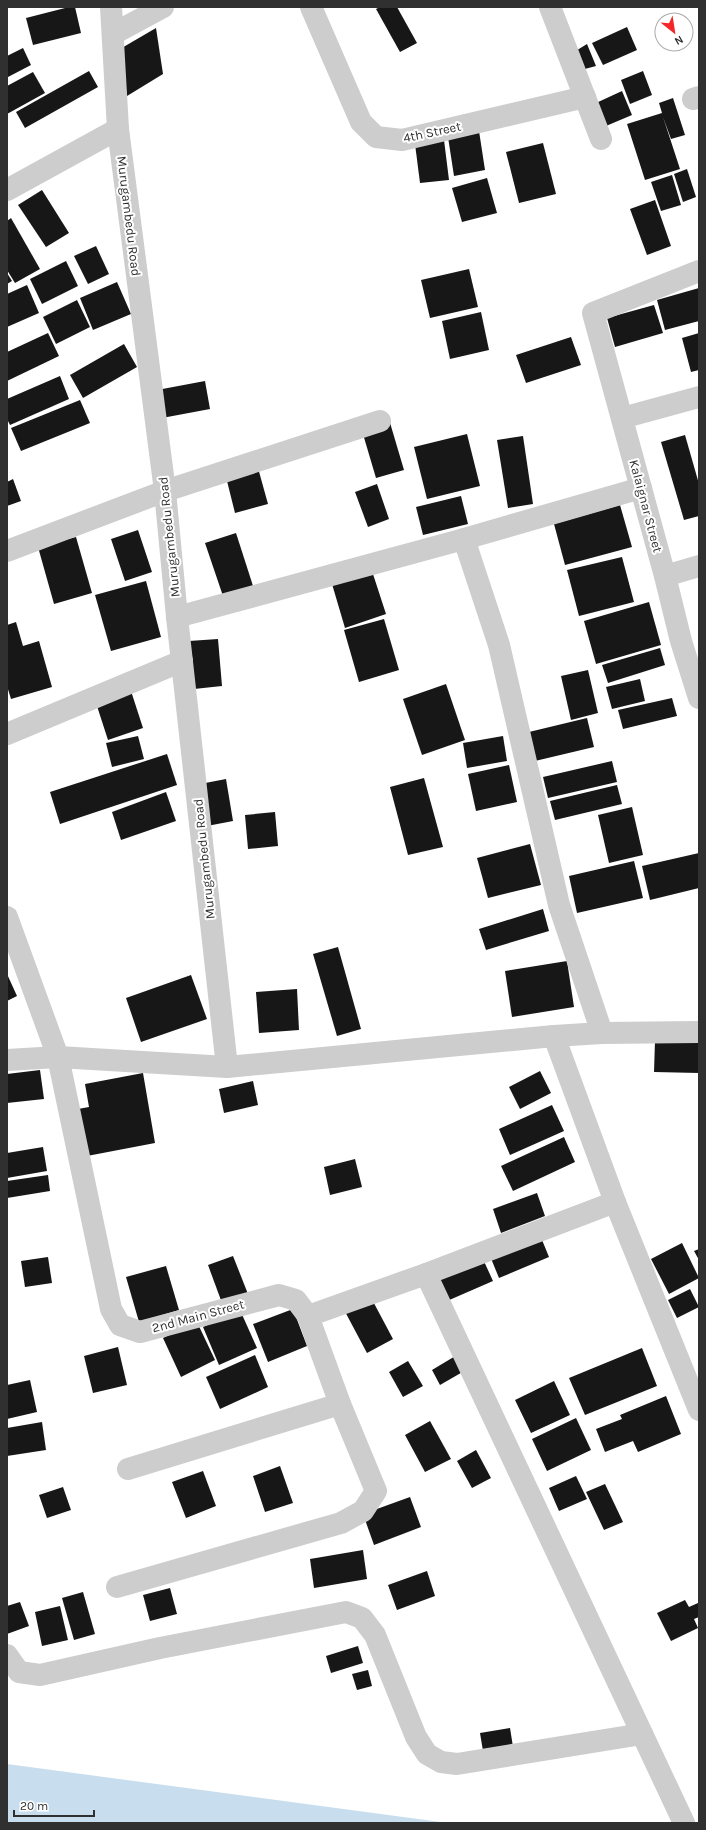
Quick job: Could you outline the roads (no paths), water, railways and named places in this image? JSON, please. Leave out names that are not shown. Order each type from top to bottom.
[{"type":"street","name":"Murugambedu Road","points":[[111,7],[118,129],[165,491],[177,617],[227,1068]]},
{"type":"street","points":[[113,34],[163,7]]},
{"type":"street","name":"4th Street","points":[[311,7],[361,122],[376,137],[402,140],[585,97]]},
{"type":"street","points":[[550,7],[601,139]]},
{"type":"street","points":[[7,190],[118,129]]},
{"type":"street","name":"Kalaignar Street","points":[[699,271],[593,313],[665,576],[681,641],[699,698]]},
{"type":"street","points":[[622,418],[699,397]]},
{"type":"street","points":[[7,551],[165,491],[380,421]]},
{"type":"street","points":[[177,617],[464,539],[641,488]]},
{"type":"street","points":[[464,539],[499,645],[559,906],[602,1033]]},
{"type":"street","points":[[665,576],[699,566]]},
{"type":"street","points":[[7,734],[182,661]]},
{"type":"street","name":"2nd Main Street","points":[[7,916],[58,1058],[111,1309],[120,1325],[140,1332],[279,1295],[296,1300],[308,1316],[340,1404],[376,1491],[363,1511],[341,1523],[117,1587]]},
{"type":"street","points":[[7,1060],[58,1058],[227,1068],[554,1036],[602,1033],[699,1032]]},
{"type":"street","points":[[554,1036],[615,1202],[698,1407]]},
{"type":"street","points":[[308,1316],[426,1274],[615,1202]]},
{"type":"street","points":[[426,1274],[684,1823]]},
{"type":"street","points":[[128,1469],[340,1404]]},
{"type":"street","points":[[7,1655],[19,1672],[40,1675],[160,1648],[346,1612],[362,1618],[375,1635],[416,1737],[427,1754],[441,1762],[457,1764],[642,1734]]},
{"type":"water","points":[[7,1764],[448,1823],[7,1823]]}]
